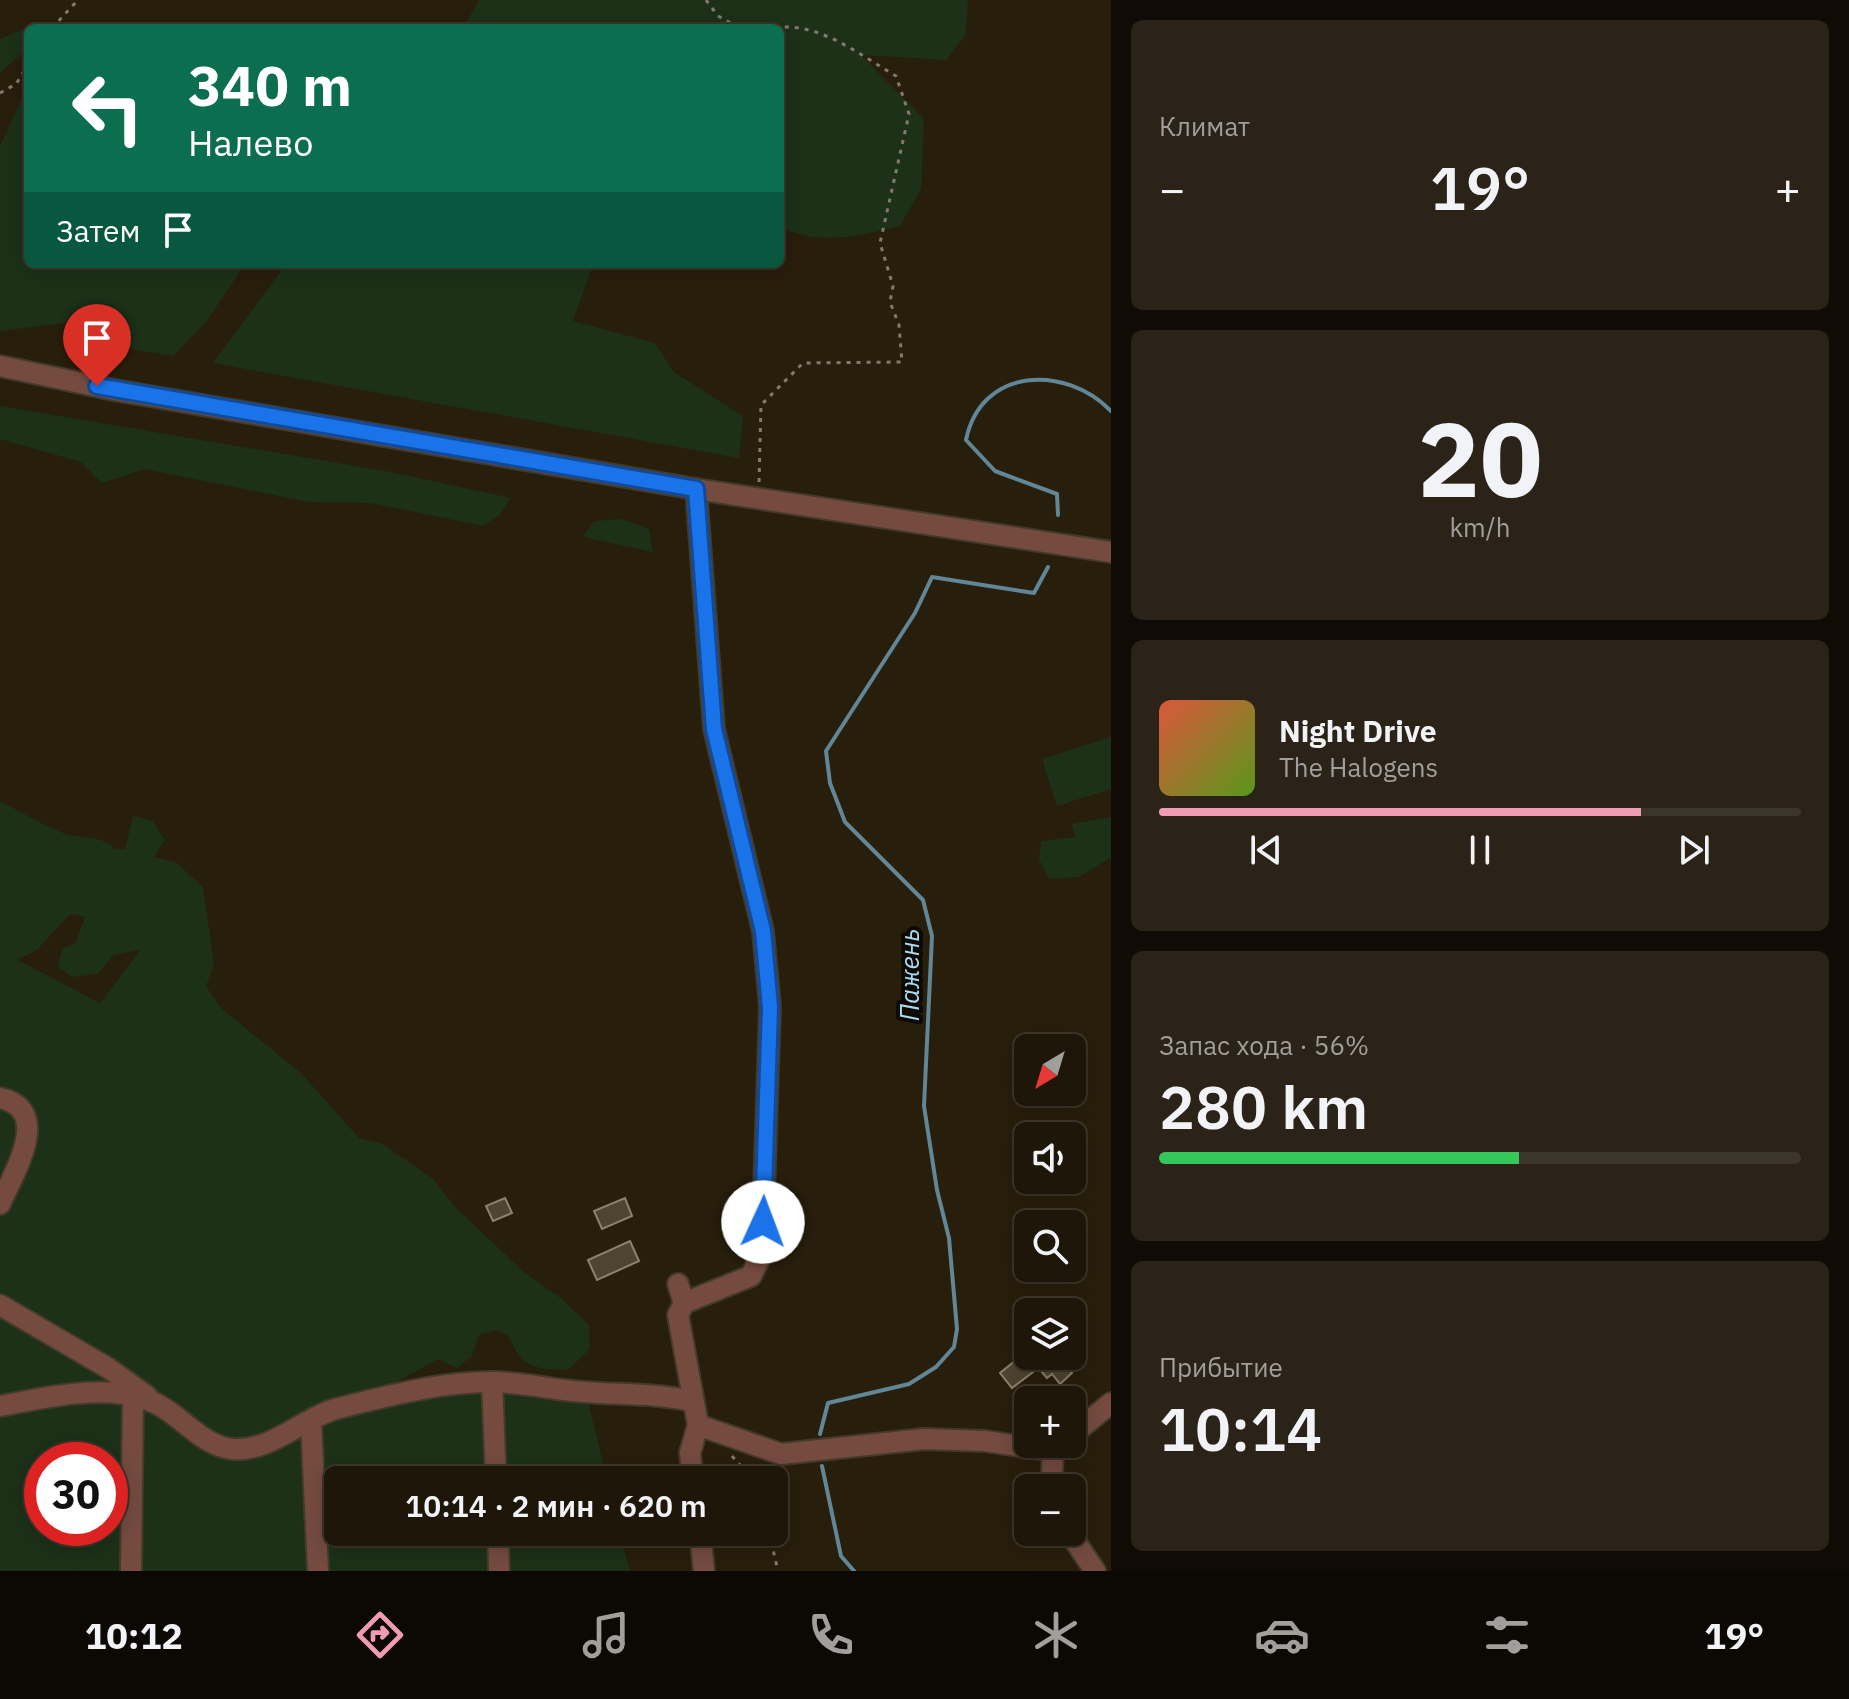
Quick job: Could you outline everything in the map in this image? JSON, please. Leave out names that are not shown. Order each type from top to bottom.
[{"type":"street","points":[[0,366],[130,392],[696,489],[1111,552]]},
{"type":"street","points":[[691,1466],[690,1453],[698,1425],[678,1315],[681,1293],[751,1276],[762,1253],[770,1007],[763,931],[714,729],[696,489]]},
{"type":"street","points":[[0,1204],[26,1142],[29,1126],[9,1102]]},
{"type":"street","points":[[0,1305],[108,1368],[203,1437],[231,1449],[261,1445],[334,1410],[399,1394],[492,1382],[586,1392],[653,1392],[693,1401]]},
{"type":"street","points":[[492,1382],[495,1466]]},
{"type":"street","points":[[0,1406],[55,1395],[133,1396],[157,1404]]},
{"type":"street","points":[[131,1571],[133,1396]]},
{"type":"street","points":[[1086,1424],[1111,1403]]},
{"type":"street","points":[[311,1421],[318,1571]]},
{"type":"street","points":[[698,1425],[781,1454],[924,1439],[1014,1444]]},
{"type":"street","points":[[498,1546],[499,1571]]},
{"type":"street","points":[[701,1546],[704,1571]]},
{"type":"street","points":[[1078,1546],[1095,1571]]},
{"type":"path","points":[[56,24],[78,0]]},
{"type":"path","points":[[706,0],[718,16],[733,24]]},
{"type":"path","points":[[759,498],[761,405],[803,363],[902,362],[899,325],[890,302],[893,286],[880,243],[909,114],[896,76],[814,31],[784,27]]},
{"type":"path","points":[[0,93],[16,84],[24,71]]},
{"type":"path","points":[[772,1546],[778,1571]]},
{"type":"green space","points":[[479,0],[968,0],[965,36],[946,60],[861,55],[924,119],[921,189],[900,226],[855,236],[825,238],[784,229],[784,24],[465,24]]},
{"type":"green space","points":[[24,28],[24,52],[0,73],[0,39]]},
{"type":"green space","points":[[24,94],[24,268],[242,268],[206,322],[173,356],[94,343],[89,320],[0,331],[0,146]]},
{"type":"green space","points":[[283,268],[592,268],[573,321],[655,343],[674,372],[743,416],[739,458],[213,363]]},
{"type":"green space","points":[[0,406],[391,472],[511,498],[499,515],[483,526],[371,503],[308,502],[145,469],[102,483],[81,462],[0,439]]},
{"type":"green space","points":[[622,519],[649,529],[653,552],[583,537],[594,521]]},
{"type":"green space","points":[[1111,737],[1111,789],[1057,806],[1042,759]]},
{"type":"green space","points":[[0,801],[56,830],[101,840],[115,849],[125,849],[133,816],[153,821],[165,840],[154,857],[176,862],[203,887],[214,965],[206,986],[222,1009],[302,1074],[359,1138],[383,1144],[433,1179],[456,1208],[524,1272],[562,1299],[589,1325],[590,1349],[568,1370],[531,1365],[519,1355],[509,1336],[496,1330],[479,1335],[472,1356],[457,1368],[438,1359],[390,1386],[360,1397],[336,1396],[256,1439],[224,1437],[232,1449],[334,1410],[492,1382],[586,1392],[604,1466],[324,1466],[324,1546],[623,1546],[630,1571],[0,1571]],"holes":[[[70,914],[85,917],[75,944],[62,948],[58,967],[72,977],[98,974],[113,955],[140,950],[100,1003],[18,960],[38,949]]]},
{"type":"green space","points":[[1111,817],[1111,857],[1080,877],[1049,879],[1039,859],[1041,841],[1075,837],[1072,824]]},
{"type":"building","points":[[505,1198],[512,1213],[493,1221],[486,1206]]},
{"type":"building","points":[[625,1198],[632,1216],[602,1229],[594,1211]]},
{"type":"building","points":[[630,1241],[639,1261],[597,1280],[588,1260]]},
{"type":"building","points":[[1014,1362],[1014,1370],[1033,1372],[1012,1388],[1000,1373]]},
{"type":"building","points":[[1040,1370],[1070,1370],[1072,1373],[1060,1384],[1052,1374],[1047,1378]]},
{"type":"waterway","name":"Пажень","points":[[1058,515],[1057,494],[995,471],[966,440],[975,416],[989,398],[1006,386],[1027,380],[1049,380],[1071,385],[1111,411]]},
{"type":"waterway","name":"Пажень","points":[[820,1434],[828,1403],[909,1384],[936,1367],[954,1347],[957,1329],[949,1238],[937,1190],[924,1106],[932,936],[923,900],[845,822],[830,783],[826,751],[915,613],[932,577],[1034,593],[1048,567]]},
{"type":"waterway","name":"Пажень","points":[[822,1466],[841,1556],[854,1571]]},
{"type":"route","points":[[97,386],[696,489],[714,729],[763,931],[770,1007],[763,1222]]}]
